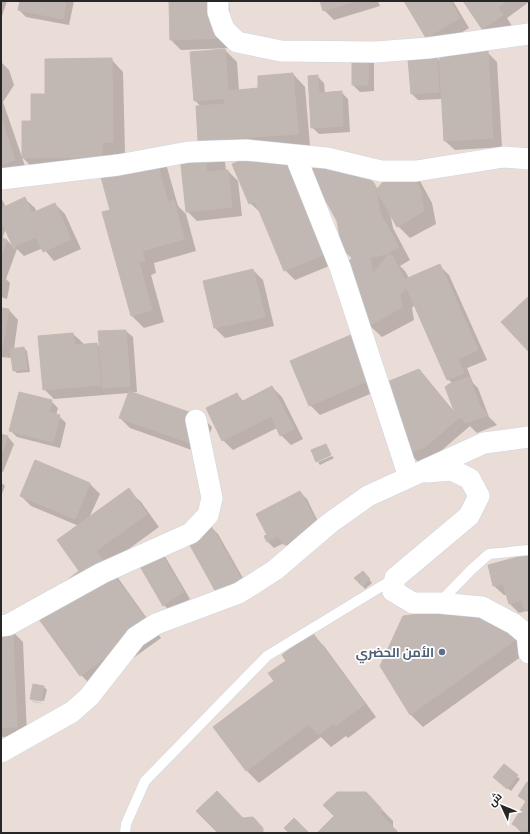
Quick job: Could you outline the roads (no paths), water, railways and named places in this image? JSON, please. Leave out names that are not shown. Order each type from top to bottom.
[{"type":"street","points":[[218,1],[218,12],[224,29],[237,42],[281,52],[376,52],[428,48],[529,34]]},
{"type":"street","points":[[1,179],[118,165],[188,152],[246,150],[327,158],[381,171],[416,171],[504,157],[529,159]]},
{"type":"street","points":[[295,155],[340,267],[414,474]]},
{"type":"street","points":[[1,626],[8,625],[102,573],[191,533],[208,515],[212,498],[196,420]]},
{"type":"street","points":[[1,752],[72,712],[89,696],[136,637],[156,624],[239,593],[275,570],[330,523],[368,496],[484,443],[529,438]]},
{"type":"street","points":[[414,474],[452,470],[470,480],[479,496],[469,516],[395,578],[393,591],[413,603],[439,603],[482,607],[514,624],[527,635],[529,653]]},
{"type":"lane","points":[[439,603],[472,569],[490,554],[529,550]]},
{"type":"lane","points":[[126,833],[126,824],[145,781],[266,656],[395,578]]},
{"type":"place","name":"الأمن الحضري","points":[[442,652]]}]
